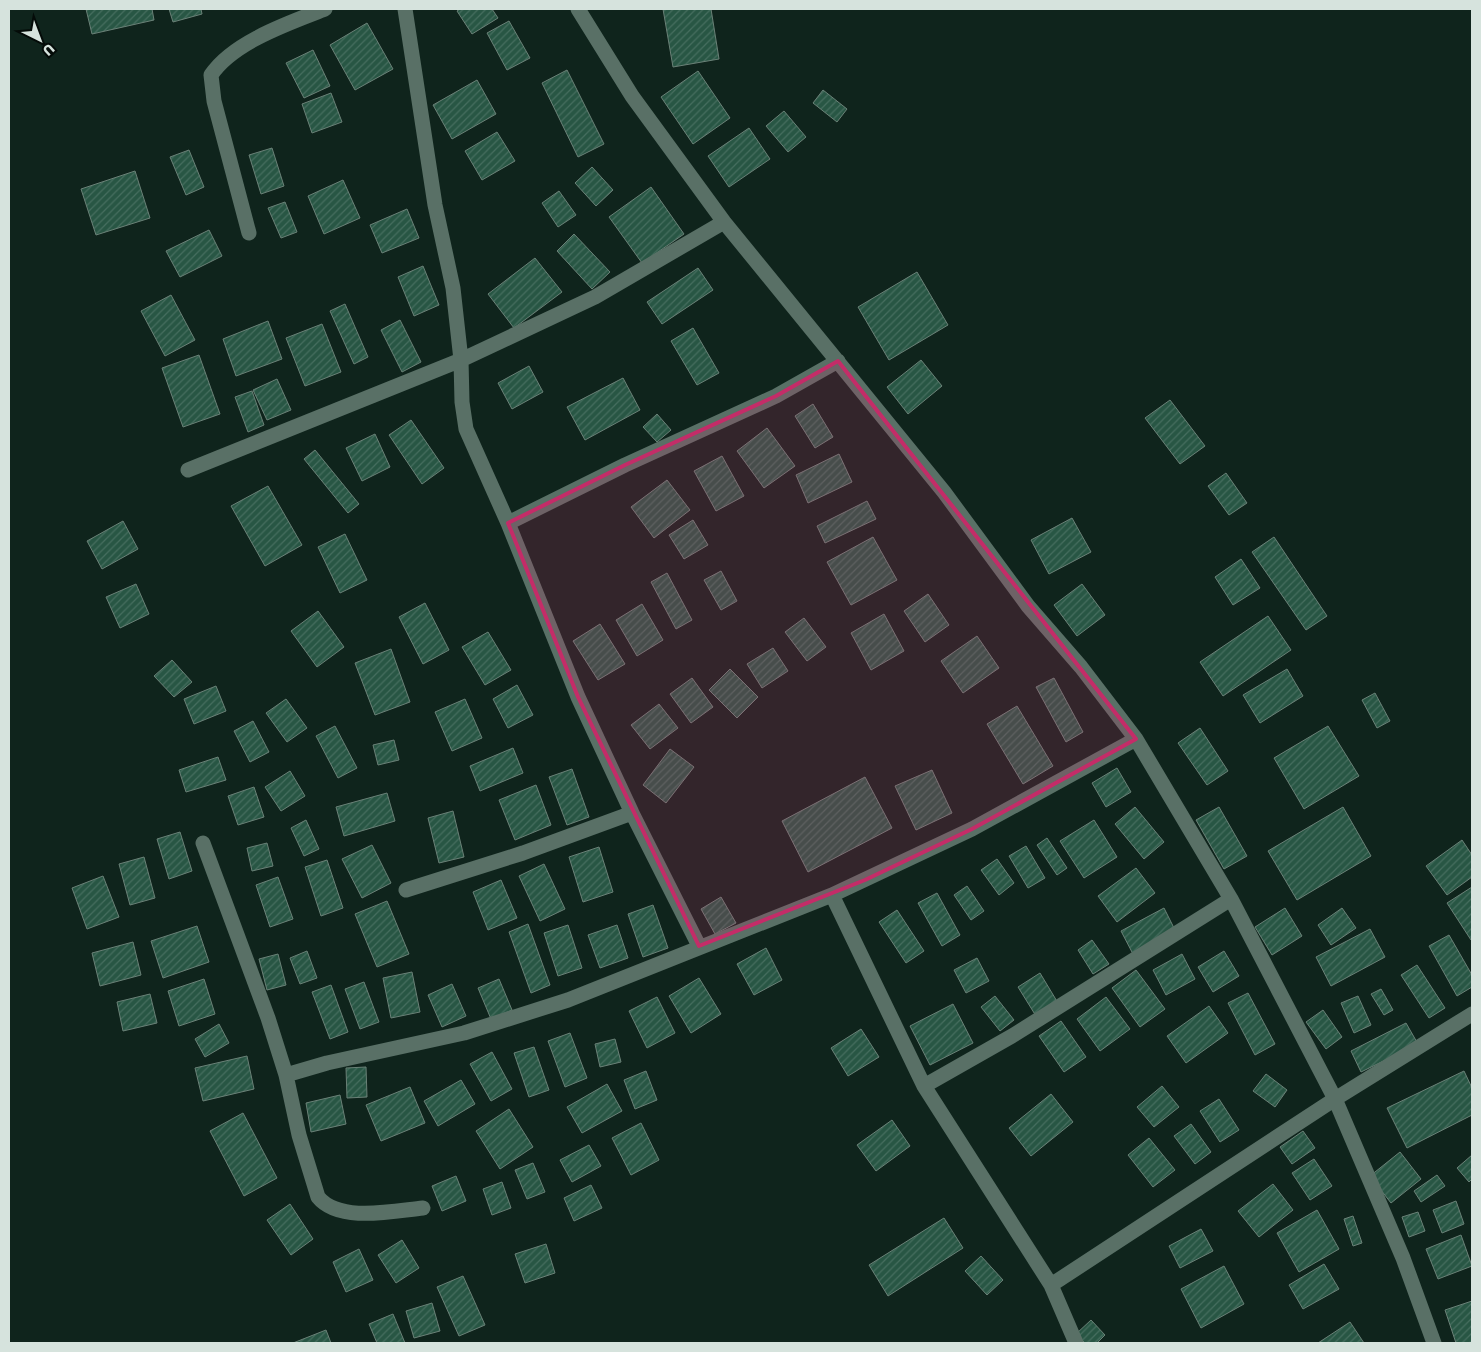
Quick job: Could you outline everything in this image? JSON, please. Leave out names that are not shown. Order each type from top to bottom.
[{"type":"street","points":[[249,233],[214,101],[211,75],[218,64],[237,50],[260,37],[325,9]]},
{"type":"street","points":[[405,9],[435,206],[453,288],[462,402],[466,429],[508,523],[578,697],[632,813],[699,946]]},
{"type":"street","points":[[578,9],[632,96],[724,222],[944,492],[1028,606],[1081,667],[1136,739],[1231,899],[1336,1099],[1403,1258],[1434,1343]]},
{"type":"street","points":[[188,470],[460,360],[595,297],[724,222]]},
{"type":"street","points":[[508,523],[624,465],[776,396],[838,361]]},
{"type":"street","points":[[286,1075],[327,1063],[464,1033],[568,1000],[832,894],[972,829],[1136,739]]},
{"type":"street","points":[[406,890],[523,853],[632,813]]},
{"type":"street","points":[[203,844],[268,1018],[286,1075],[299,1135],[318,1197],[324,1205],[339,1211],[370,1213],[423,1208]]},
{"type":"street","points":[[832,894],[924,1086],[1051,1285],[1076,1343]]},
{"type":"street","points":[[924,1086],[1012,1036],[1231,899]]},
{"type":"street","points":[[1051,1285],[1336,1099],[1472,1014]]},
{"type":"highlighted area","points":[[838,361],[1136,739],[972,829],[865,880],[699,946],[578,697],[508,523],[625,465],[776,396]]},
{"type":"building","points":[[86,9],[152,9],[154,20],[92,34]]},
{"type":"building","points":[[169,9],[201,9],[202,14],[173,22]]},
{"type":"building","points":[[460,9],[492,9],[498,18],[472,34],[457,11]]},
{"type":"building","points":[[663,9],[711,9],[719,59],[673,67]]},
{"type":"building","points":[[509,21],[530,58],[507,70],[487,33]]},
{"type":"building","points":[[367,23],[393,69],[355,90],[330,45]]},
{"type":"building","points":[[313,50],[330,86],[304,98],[286,63]]},
{"type":"building","points":[[567,70],[604,144],[578,157],[542,83]]},
{"type":"building","points":[[698,71],[730,118],[693,144],[661,97]]},
{"type":"building","points":[[477,80],[496,114],[452,139],[433,105]]},
{"type":"building","points":[[823,90],[847,109],[837,122],[813,103]]},
{"type":"building","points":[[331,93],[342,122],[312,133],[302,104]]},
{"type":"building","points":[[784,111],[806,137],[788,152],[766,126]]},
{"type":"building","points":[[749,128],[770,159],[729,187],[708,156]]},
{"type":"building","points":[[497,132],[515,161],[482,180],[465,151]]},
{"type":"building","points":[[272,148],[284,186],[261,194],[249,155]]},
{"type":"building","points":[[189,150],[204,187],[186,195],[170,157]]},
{"type":"building","points":[[592,167],[613,190],[596,206],[575,183]]},
{"type":"building","points":[[135,171],[150,218],[96,235],[81,189]]},
{"type":"building","points":[[343,180],[360,218],[324,234],[308,196]]},
{"type":"building","points":[[651,187],[684,234],[642,263],[609,217]]},
{"type":"building","points":[[559,191],[576,215],[558,227],[542,203]]},
{"type":"building","points":[[285,202],[297,232],[281,238],[268,208]]},
{"type":"building","points":[[407,209],[419,238],[382,253],[370,225]]},
{"type":"building","points":[[209,230],[222,256],[180,277],[166,251]]},
{"type":"building","points":[[574,234],[610,272],[592,289],[557,251]]},
{"type":"building","points":[[535,258],[562,292],[514,328],[488,294]]},
{"type":"building","points":[[423,266],[439,305],[414,316],[398,277]]},
{"type":"building","points":[[698,268],[713,290],[662,324],[647,302]]},
{"type":"building","points":[[917,272],[948,325],[889,360],[858,307]]},
{"type":"building","points":[[171,295],[195,340],[165,356],[141,311]]},
{"type":"building","points":[[345,304],[368,357],[354,364],[330,311]]},
{"type":"building","points":[[400,320],[421,362],[402,372],[381,330]]},
{"type":"building","points":[[268,321],[282,359],[236,376],[223,339]]},
{"type":"building","points":[[322,324],[341,372],[305,386],[286,338]]},
{"type":"building","points":[[693,328],[719,373],[697,385],[671,341]]},
{"type":"building","points":[[199,355],[220,414],[183,427],[162,368]]},
{"type":"building","points":[[921,360],[942,386],[908,414],[887,387]]},
{"type":"building","points":[[529,366],[543,392],[512,409],[498,383]]},
{"type":"building","points":[[623,378],[640,410],[585,440],[567,407]]},
{"type":"building","points":[[277,379],[291,410],[267,420],[253,390]]},
{"type":"building","points":[[252,391],[264,425],[248,432],[235,397]]},
{"type":"building","points":[[1170,400],[1205,446],[1180,464],[1145,418]]},
{"type":"building","points":[[813,404],[833,437],[815,448],[795,416]]},
{"type":"building","points":[[657,414],[671,430],[657,442],[643,427]]},
{"type":"building","points":[[411,420],[444,468],[422,484],[389,435]]},
{"type":"building","points":[[767,428],[795,466],[764,488],[737,451]]},
{"type":"building","points":[[375,434],[390,467],[362,481],[346,448]]},
{"type":"building","points":[[315,450],[359,504],[348,513],[304,459]]},
{"type":"building","points":[[839,454],[852,482],[808,503],[796,475]]},
{"type":"building","points":[[722,456],[744,496],[716,511],[694,471]]},
{"type":"building","points":[[1226,473],[1247,503],[1229,515],[1208,486]]},
{"type":"building","points":[[667,480],[690,510],[654,538],[631,507]]},
{"type":"building","points":[[268,486],[302,545],[265,566],[231,506]]},
{"type":"building","points":[[867,501],[876,519],[825,543],[817,526]]},
{"type":"building","points":[[1072,518],[1091,552],[1049,574],[1031,540]]},
{"type":"building","points":[[693,520],[708,545],[684,559],[669,535]]},
{"type":"building","points":[[123,521],[138,549],[102,569],[87,541]]},
{"type":"building","points":[[345,534],[367,580],[340,593],[318,547]]},
{"type":"building","points":[[873,537],[897,580],[851,605],[827,562]]},
{"type":"building","points":[[1274,537],[1327,616],[1306,630],[1252,552]]},
{"type":"building","points":[[1241,559],[1260,588],[1233,605],[1215,577]]},
{"type":"building","points":[[721,571],[737,601],[721,610],[704,580]]},
{"type":"building","points":[[667,573],[692,620],[676,629],[651,582]]},
{"type":"building","points":[[136,584],[149,614],[120,628],[106,597]]},
{"type":"building","points":[[1082,584],[1105,615],[1077,636],[1054,605]]},
{"type":"building","points":[[928,594],[949,625],[925,642],[904,611]]},
{"type":"building","points":[[425,603],[449,650],[423,664],[399,617]]},
{"type":"building","points":[[642,604],[663,640],[637,656],[616,620]]},
{"type":"building","points":[[318,611],[344,647],[317,667],[291,631]]},
{"type":"building","points":[[884,614],[904,651],[871,670],[851,633]]},
{"type":"building","points":[[1268,616],[1291,650],[1223,696],[1200,662]]},
{"type":"building","points":[[804,618],[826,647],[807,661],[785,632]]},
{"type":"building","points":[[600,624],[625,664],[598,680],[573,641]]},
{"type":"building","points":[[488,632],[511,670],[485,685],[462,647]]},
{"type":"building","points":[[977,636],[999,668],[963,693],[941,661]]},
{"type":"building","points":[[773,648],[788,671],[762,688],[747,664]]},
{"type":"building","points":[[391,649],[410,702],[375,715],[355,663]]},
{"type":"building","points":[[172,660],[192,682],[174,697],[154,676]]},
{"type":"building","points":[[730,669],[758,697],[737,718],[709,690]]},
{"type":"building","points":[[1287,669],[1303,696],[1260,723],[1243,695]]},
{"type":"building","points":[[692,678],[713,707],[691,723],[670,694]]},
{"type":"building","points":[[1054,678],[1083,732],[1066,742],[1036,687]]},
{"type":"building","points":[[517,685],[533,715],[508,728],[493,699]]},
{"type":"building","points":[[216,686],[226,711],[194,724],[184,699]]},
{"type":"building","points":[[1375,693],[1390,721],[1377,728],[1362,700]]},
{"type":"building","points":[[286,699],[307,728],[287,742],[266,713]]},
{"type":"building","points":[[465,699],[482,738],[452,751],[435,712]]},
{"type":"building","points":[[659,704],[678,728],[650,749],[631,725]]},
{"type":"building","points":[[1017,706],[1053,766],[1023,784],[987,724]]},
{"type":"building","points":[[253,721],[269,752],[250,762],[234,731]]},
{"type":"building","points":[[335,726],[357,768],[338,778],[316,736]]},
{"type":"building","points":[[1328,726],[1359,776],[1304,809],[1274,758]]},
{"type":"building","points":[[1200,728],[1228,771],[1207,785],[1178,743]]},
{"type":"building","points":[[394,740],[399,760],[378,765],[373,745]]},
{"type":"building","points":[[513,748],[523,773],[480,791],[470,766]]},
{"type":"building","points":[[670,749],[694,767],[666,803],[643,785]]},
{"type":"building","points":[[218,757],[226,780],[186,792],[179,770]]},
{"type":"building","points":[[1117,768],[1131,792],[1106,807],[1092,783]]},
{"type":"building","points":[[572,769],[589,817],[567,825],[549,777]]},
{"type":"building","points":[[932,770],[952,813],[916,830],[895,786]]},
{"type":"building","points":[[290,771],[305,796],[281,811],[265,787]]},
{"type":"building","points":[[865,777],[892,828],[808,872],[782,821]]},
{"type":"building","points":[[536,785],[551,825],[515,840],[499,800]]},
{"type":"building","points":[[254,787],[264,817],[238,825],[228,796]]},
{"type":"building","points":[[387,793],[395,821],[344,836],[336,807]]},
{"type":"building","points":[[1135,807],[1164,842],[1144,859],[1115,824]]},
{"type":"building","points":[[1219,807],[1247,856],[1224,869],[1196,820]]},
{"type":"building","points":[[1343,807],[1371,856],[1297,900],[1268,851]]},
{"type":"building","points":[[453,811],[464,857],[439,863],[428,818]]},
{"type":"building","points":[[306,820],[319,849],[304,856],[291,828]]},
{"type":"building","points":[[1094,820],[1117,857],[1084,878],[1060,841]]},
{"type":"building","points":[[180,832],[192,871],[169,879],[157,839]]},
{"type":"building","points":[[1047,838],[1067,868],[1057,875],[1037,845]]},
{"type":"building","points":[[1462,840],[1472,855],[1472,877],[1447,895],[1426,866]]},
{"type":"building","points":[[267,843],[273,866],[252,871],[247,848]]},
{"type":"building","points":[[372,845],[391,883],[362,898],[342,859]]},
{"type":"building","points":[[1026,846],[1045,878],[1028,888],[1009,856]]},
{"type":"building","points":[[599,847],[613,892],[583,902],[569,857]]},
{"type":"building","points":[[144,857],[155,898],[130,905],[119,864]]},
{"type":"building","points":[[997,859],[1014,883],[999,895],[981,870]]},
{"type":"building","points":[[327,860],[343,908],[321,916],[305,867]]},
{"type":"building","points":[[544,864],[565,909],[540,921],[519,876]]},
{"type":"building","points":[[1136,868],[1155,893],[1117,922],[1098,896]]},
{"type":"building","points":[[103,876],[119,917],[87,929],[72,888]]},
{"type":"building","points":[[278,877],[293,919],[270,927],[256,885]]},
{"type":"building","points":[[501,880],[517,918],[488,930],[473,892]]},
{"type":"building","points":[[967,886],[984,911],[971,920],[954,895]]},
{"type":"building","points":[[1472,887],[1472,939],[1471,940],[1447,903]]},
{"type":"building","points":[[937,893],[960,935],[942,946],[918,903]]},
{"type":"building","points":[[721,897],[736,923],[715,934],[701,909]]},
{"type":"building","points":[[387,901],[409,954],[377,967],[355,914]]},
{"type":"building","points":[[653,905],[668,948],[643,957],[628,914]]},
{"type":"building","points":[[1164,908],[1176,932],[1133,954],[1121,931]]},
{"type":"building","points":[[1285,908],[1302,936],[1272,955],[1255,927]]},
{"type":"building","points":[[1342,908],[1356,928],[1331,945],[1318,925]]},
{"type":"building","points":[[897,910],[924,951],[906,963],[879,922]]},
{"type":"building","points":[[528,924],[550,985],[531,993],[509,932]]},
{"type":"building","points":[[568,925],[582,968],[558,976],[544,933]]},
{"type":"building","points":[[617,925],[628,958],[600,968],[588,935]]},
{"type":"building","points":[[197,926],[209,962],[163,978],[151,941]]},
{"type":"building","points":[[1370,929],[1385,957],[1331,986],[1316,957]]},
{"type":"building","points":[[1449,935],[1472,975],[1472,987],[1457,996],[1429,946]]},
{"type":"building","points":[[1092,940],[1109,964],[1093,974],[1078,950]]},
{"type":"building","points":[[133,942],[141,975],[100,986],[92,953]]},
{"type":"building","points":[[766,948],[782,980],[754,995],[737,964]]},
{"type":"building","points":[[307,951],[317,978],[300,984],[290,958]]},
{"type":"building","points":[[1224,951],[1239,976],[1213,992],[1198,967]]},
{"type":"building","points":[[278,954],[286,985],[267,990],[259,959]]},
{"type":"building","points":[[1182,954],[1195,979],[1166,995],[1153,970]]},
{"type":"building","points":[[977,958],[989,981],[966,993],[954,970]]},
{"type":"building","points":[[1417,965],[1445,1008],[1429,1018],[1401,975]]},
{"type":"building","points":[[1136,970],[1165,1009],[1140,1027],[1112,988]]},
{"type":"building","points":[[412,972],[420,1012],[391,1018],[383,978]]},
{"type":"building","points":[[1040,973],[1058,1003],[1036,1016],[1018,987]]},
{"type":"building","points":[[699,978],[721,1014],[691,1033],[669,996]]},
{"type":"building","points":[[204,979],[215,1014],[179,1026],[168,991]]},
{"type":"building","points":[[499,979],[512,1010],[491,1019],[478,988]]},
{"type":"building","points":[[364,982],[379,1022],[360,1029],[345,989]]},
{"type":"building","points":[[452,984],[466,1016],[442,1027],[428,995]]},
{"type":"building","points":[[331,985],[348,1032],[330,1039],[312,992]]},
{"type":"building","points":[[1381,989],[1393,1010],[1384,1015],[1371,994]]},
{"type":"building","points":[[1248,993],[1275,1044],[1255,1055],[1228,1003]]},
{"type":"building","points":[[150,994],[157,1023],[123,1031],[117,1002]]},
{"type":"building","points":[[995,996],[1014,1020],[1000,1031],[981,1007]]},
{"type":"building","points":[[1358,996],[1371,1025],[1354,1033],[1341,1003]]},
{"type":"building","points":[[657,997],[675,1033],[647,1048],[629,1011]]},
{"type":"building","points":[[1106,997],[1130,1029],[1100,1051],[1077,1019]]},
{"type":"building","points":[[953,1004],[973,1043],[930,1065],[910,1026]]},
{"type":"building","points":[[1209,1006],[1228,1033],[1186,1063],[1167,1036]]},
{"type":"building","points":[[1323,1010],[1342,1037],[1326,1049],[1306,1022]]},
{"type":"building","points":[[1061,1021],[1086,1057],[1064,1072],[1039,1036]]},
{"type":"building","points":[[1406,1023],[1418,1044],[1361,1072],[1351,1051]]},
{"type":"building","points":[[219,1024],[229,1043],[205,1057],[195,1039]]},
{"type":"building","points":[[861,1029],[879,1057],[848,1076],[831,1048]]},
{"type":"building","points":[[570,1033],[587,1078],[565,1087],[548,1041]]},
{"type":"building","points":[[615,1039],[621,1062],[600,1067],[595,1044]]},
{"type":"building","points":[[534,1047],[549,1090],[529,1097],[514,1053]]},
{"type":"building","points":[[492,1052],[512,1089],[491,1101],[470,1064]]},
{"type":"building","points":[[247,1056],[254,1089],[203,1101],[195,1068]]},
{"type":"building","points":[[366,1067],[367,1097],[347,1098],[346,1068]]},
{"type":"building","points":[[646,1071],[657,1100],[635,1109],[624,1080]]},
{"type":"building","points":[[1464,1071],[1472,1088],[1472,1115],[1407,1148],[1387,1108]]},
{"type":"building","points":[[1266,1074],[1287,1090],[1275,1107],[1253,1091]]},
{"type":"building","points":[[461,1080],[475,1104],[438,1126],[424,1101]]},
{"type":"building","points":[[607,1084],[622,1111],[582,1133],[567,1107]]},
{"type":"building","points":[[1162,1086],[1179,1107],[1154,1127],[1137,1107]]},
{"type":"building","points":[[410,1087],[425,1123],[381,1141],[366,1105]]},
{"type":"building","points":[[1051,1094],[1073,1122],[1031,1156],[1009,1128]]},
{"type":"building","points":[[340,1095],[346,1124],[311,1132],[306,1103]]},
{"type":"building","points":[[1219,1099],[1239,1130],[1220,1142],[1200,1111]]},
{"type":"building","points":[[509,1109],[533,1147],[500,1169],[476,1131]]},
{"type":"building","points":[[243,1113],[277,1178],[244,1196],[210,1131]]},
{"type":"building","points":[[892,1120],[910,1146],[876,1171],[857,1145]]},
{"type":"building","points":[[641,1123],[659,1160],[631,1175],[612,1138]]},
{"type":"building","points":[[1191,1124],[1211,1152],[1195,1164],[1174,1136]]},
{"type":"building","points":[[1303,1131],[1315,1148],[1292,1164],[1280,1147]]},
{"type":"building","points":[[1149,1138],[1175,1170],[1153,1187],[1128,1155]]},
{"type":"building","points":[[589,1145],[601,1166],[572,1182],[560,1160]]},
{"type":"building","points":[[1400,1152],[1421,1179],[1391,1203],[1370,1176]]},
{"type":"building","points":[[1472,1155],[1472,1179],[1469,1182],[1457,1168]]},
{"type":"building","points":[[1314,1159],[1332,1186],[1310,1200],[1292,1173]]},
{"type":"building","points":[[533,1163],[545,1192],[527,1199],[515,1170]]},
{"type":"building","points":[[1437,1175],[1445,1186],[1421,1202],[1414,1191]]},
{"type":"building","points":[[456,1176],[466,1201],[442,1211],[432,1186]]},
{"type":"building","points":[[502,1182],[511,1208],[492,1215],[483,1189]]},
{"type":"building","points":[[1273,1184],[1293,1210],[1259,1237],[1238,1211]]},
{"type":"building","points":[[591,1185],[602,1208],[574,1221],[564,1198]]},
{"type":"building","points":[[1456,1201],[1464,1224],[1442,1233],[1433,1210]]},
{"type":"building","points":[[290,1204],[313,1239],[291,1255],[267,1220]]},
{"type":"building","points":[[1317,1210],[1339,1249],[1299,1272],[1277,1233]]},
{"type":"building","points":[[1418,1212],[1425,1231],[1409,1237],[1402,1217]]},
{"type":"building","points":[[1353,1216],[1362,1243],[1353,1246],[1344,1219]]},
{"type":"building","points":[[944,1218],[963,1248],[888,1296],[869,1265]]},
{"type":"building","points":[[1201,1229],[1213,1251],[1180,1268],[1169,1246]]},
{"type":"building","points":[[1461,1235],[1472,1266],[1438,1279],[1426,1249]]},
{"type":"building","points":[[402,1240],[419,1268],[396,1283],[378,1255]]},
{"type":"building","points":[[546,1244],[555,1273],[525,1283],[515,1254]]},
{"type":"building","points":[[359,1249],[373,1280],[346,1292],[333,1262]]},
{"type":"building","points":[[981,1256],[1003,1280],[987,1295],[965,1271]]},
{"type":"building","points":[[1324,1264],[1339,1289],[1303,1309],[1289,1285]]},
{"type":"building","points":[[1224,1266],[1244,1304],[1201,1328],[1181,1289]]},
{"type":"building","points":[[463,1276],[485,1325],[459,1336],[437,1287]]},
{"type":"building","points":[[1472,1301],[1472,1343],[1456,1343],[1445,1310]]},
{"type":"building","points":[[432,1303],[440,1331],[414,1338],[406,1311]]},
{"type":"building","points":[[393,1314],[405,1343],[377,1343],[369,1324]]},
{"type":"building","points":[[1091,1320],[1105,1335],[1097,1343],[1085,1343],[1076,1334]]},
{"type":"building","points":[[1350,1322],[1364,1343],[1318,1343]]},
{"type":"building","points":[[326,1330],[331,1343],[293,1343]]}]
